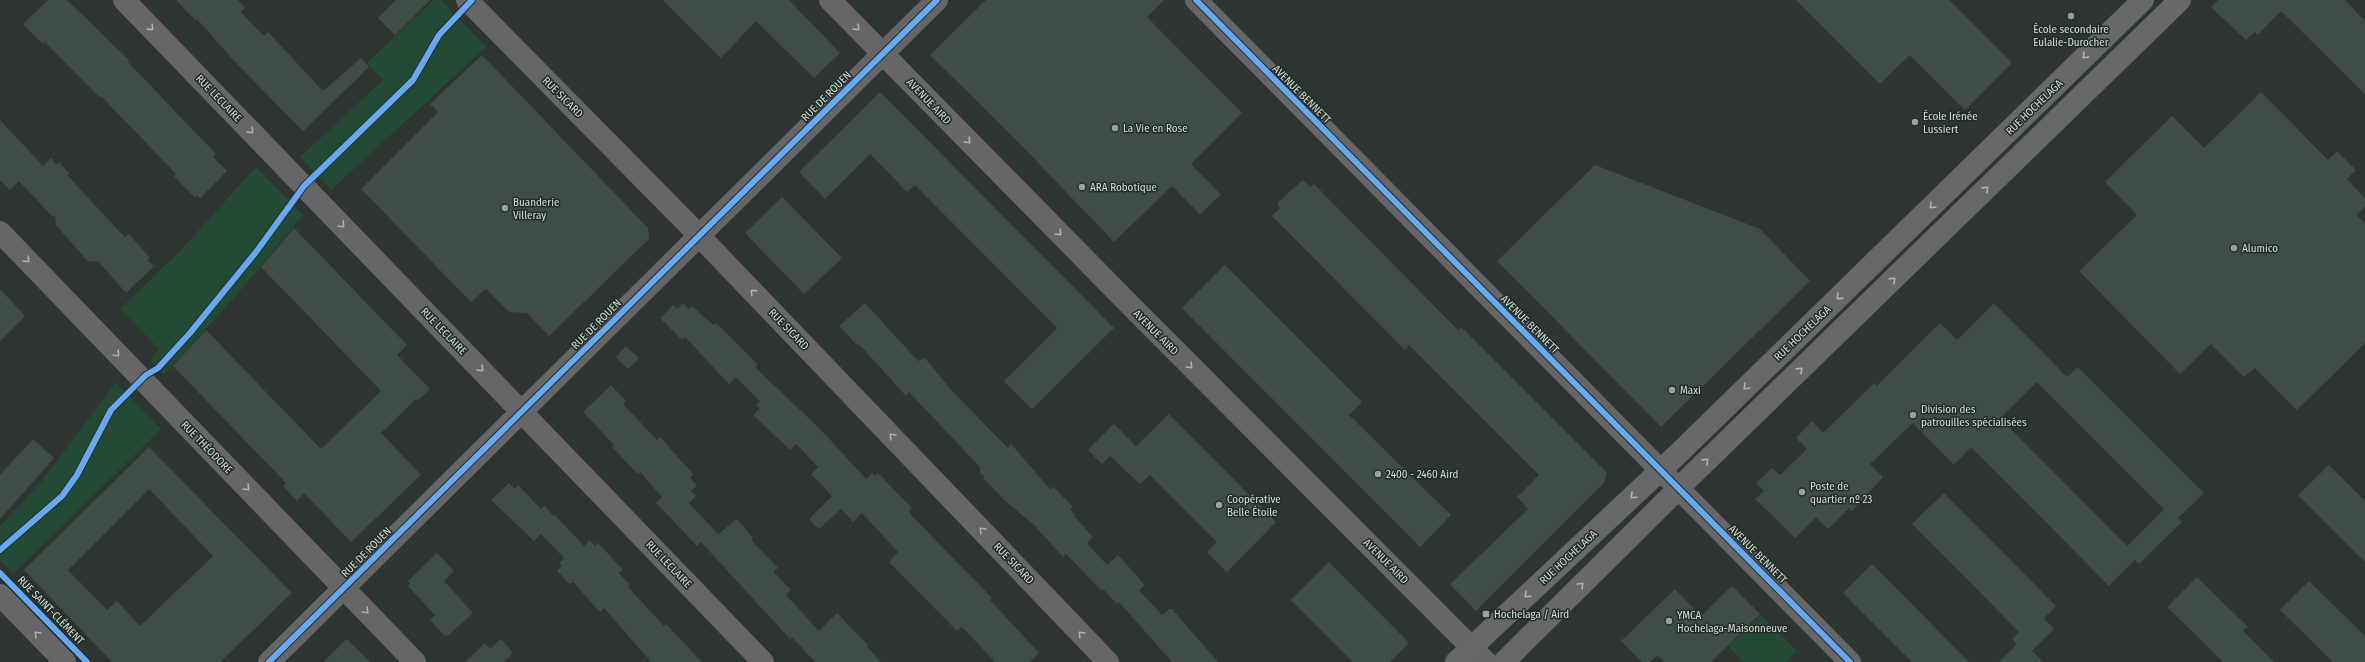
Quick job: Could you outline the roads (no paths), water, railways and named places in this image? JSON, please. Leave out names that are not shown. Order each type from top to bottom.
[{"type":"main road","name":"RUE HOCHELAGA","points":[[1471,657],[2143,0]]},
{"type":"main road","points":[[1504,662],[1678,488],[2180,0]]},
{"type":"street","name":"RUE LECLAIRE","points":[[124,0],[763,662]]},
{"type":"street","name":"RUE SICARD","points":[[467,0],[699,236],[1108,662]]},
{"type":"street","name":"AVENUE AIRD","points":[[830,0],[1134,309],[1471,657]]},
{"type":"street","name":"RUE DE ROUEN","points":[[268,662],[937,0]]},
{"type":"street","name":"AVENUE BENNETT","points":[[1196,0],[1850,662]]},
{"type":"street","name":"RUE THÉODORE","points":[[0,232],[415,662]]},
{"type":"street","points":[[0,595],[65,662]]},
{"type":"place","name":"École secondaire Eulalie-Durocher","points":[[2071,16]]},
{"type":"place","name":"École Irénée Lussiert","points":[[1915,122]]},
{"type":"place","name":"La Vie en Rose","points":[[1115,128]]},
{"type":"place","name":"ARA Robotique","points":[[1082,187]]},
{"type":"place","name":"Buanderie Villeray","points":[[505,208]]},
{"type":"place","name":"Alumico","points":[[2234,248]]},
{"type":"place","name":"Maxi","points":[[1672,390]]},
{"type":"place","name":"Division des patrouilles spécialisées","points":[[1913,415]]},
{"type":"place","name":"2400 - 2460 Aird","points":[[1378,474]]},
{"type":"place","name":"Poste de quartier nº 23","points":[[1802,492]]},
{"type":"place","name":"Coopérative Belle Étoile","points":[[1219,505]]},
{"type":"place","name":"Hochelaga / Aird","points":[[1486,614]]},
{"type":"place","name":"YMCA Hochelaga-Maisonneuve","points":[[1669,621]]}]
